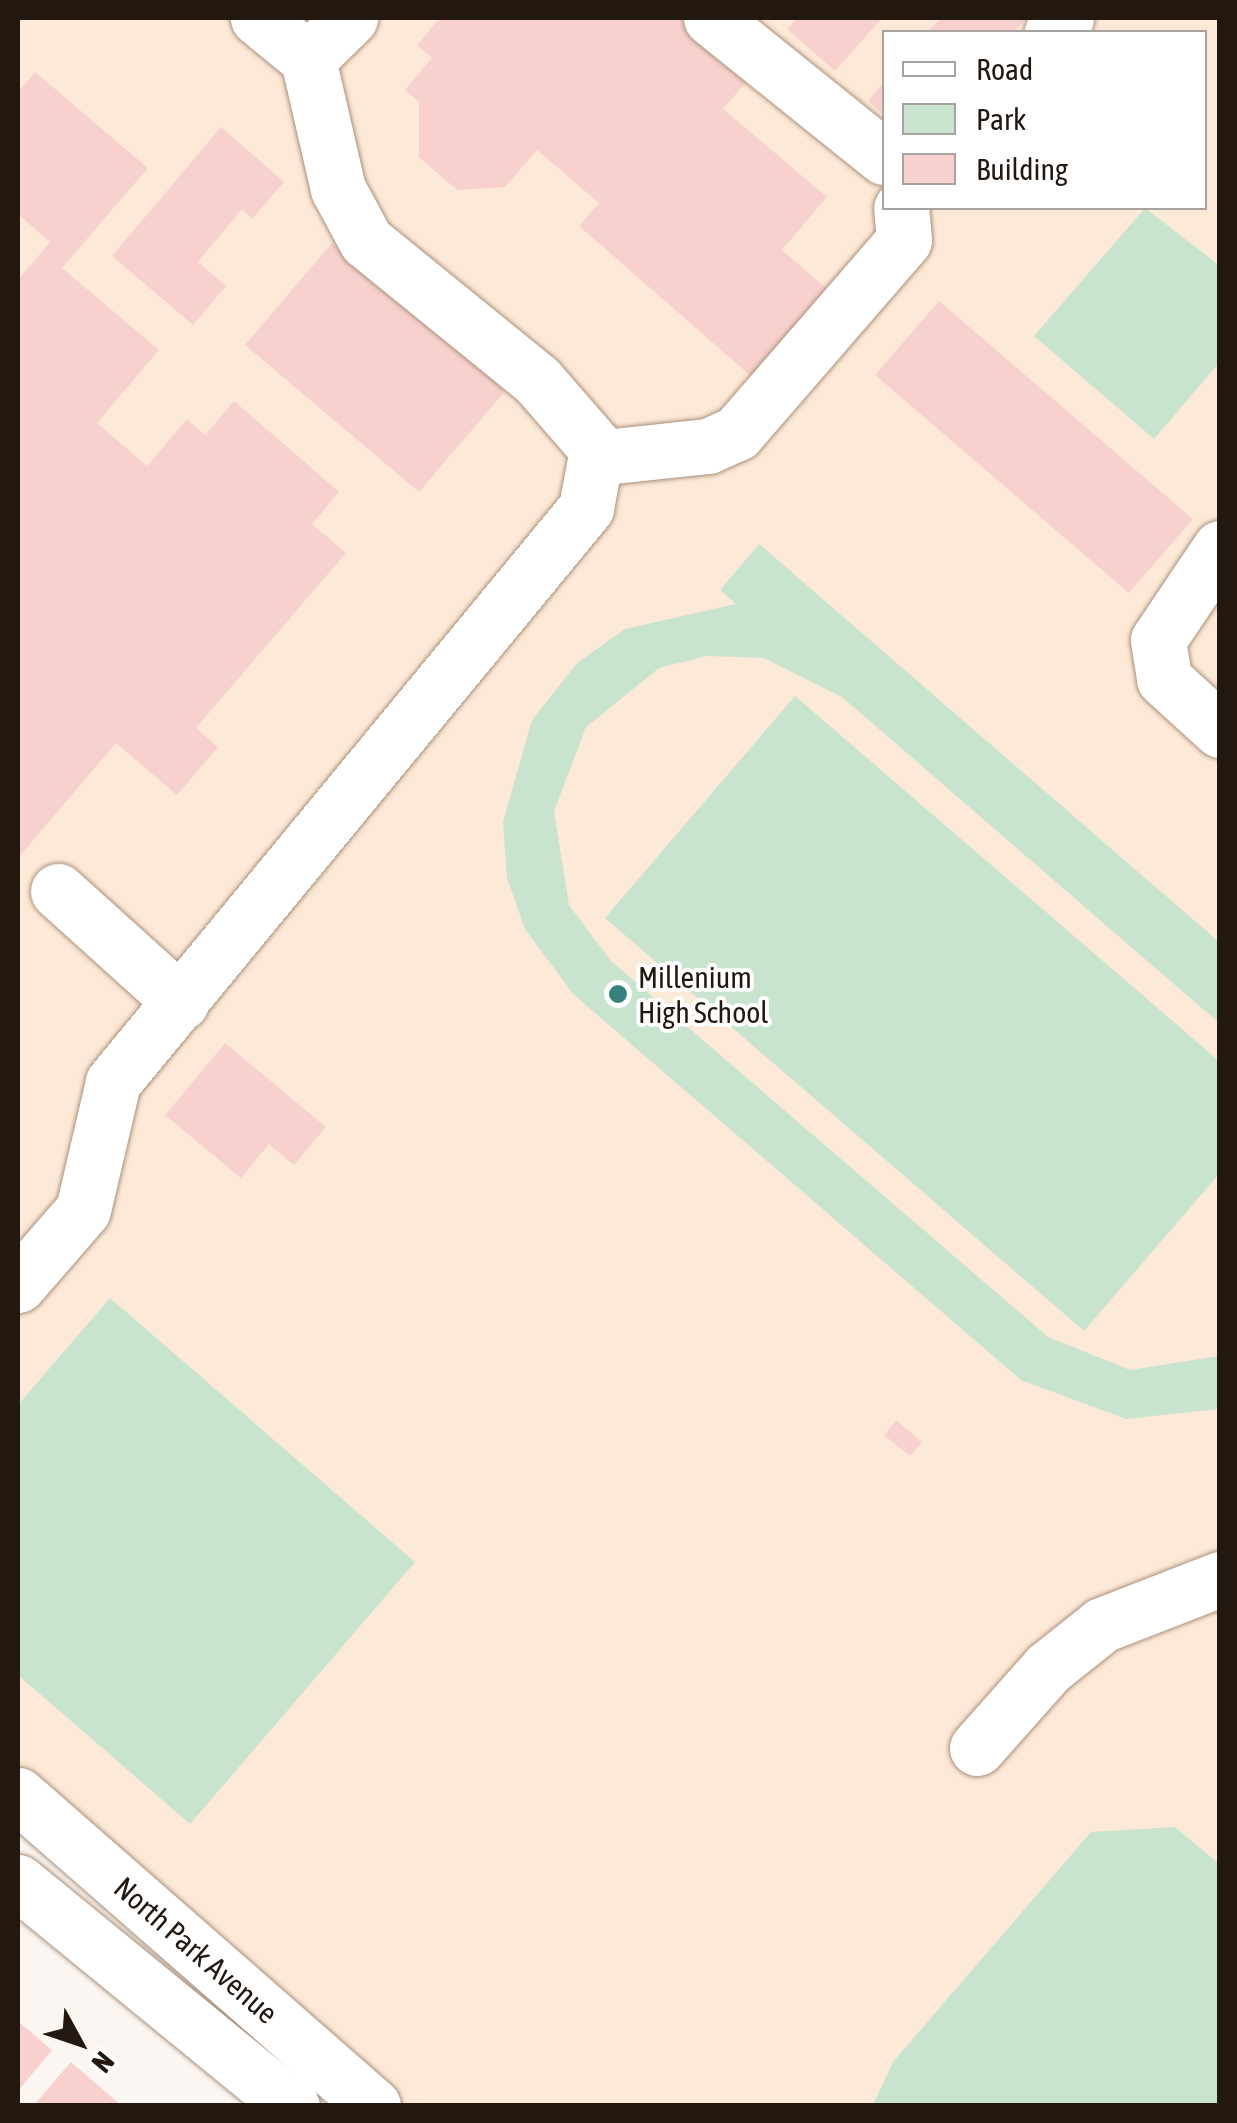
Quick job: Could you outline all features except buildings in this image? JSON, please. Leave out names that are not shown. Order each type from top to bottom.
[{"type":"street","points":[[18,1285],[83,1210],[112,1082],[586,508],[596,458],[537,380],[366,241],[338,189],[308,60],[258,18]]},
{"type":"street","points":[[308,60],[350,18]]},
{"type":"street","points":[[712,18],[882,155]]},
{"type":"street","points":[[596,458],[708,446],[737,433],[904,240],[901,210]]},
{"type":"street","points":[[1220,548],[1174,605],[1158,640],[1164,678],[1220,730]]},
{"type":"street","points":[[58,892],[181,1002]]},
{"type":"street","points":[[978,1748],[1048,1668],[1102,1625],[1220,1579]]},
{"type":"street","name":"North Park Avenue","points":[[18,1795],[373,2106]]},
{"type":"street","name":"North Park Avenue","points":[[18,1882],[292,2106]]},
{"type":"shaded area","name":"Millenium High School","points":[[18,18],[1219,18],[1219,2105],[392,2105],[18,1781]]},
{"type":"green space","points":[[1143,210],[1220,266],[1219,363],[1154,439],[1034,336]]},
{"type":"green space","points":[[759,544],[1219,942],[1219,1023],[842,697],[764,658],[707,656],[659,668],[586,727],[554,811],[569,905],[611,961],[1048,1337],[1130,1370],[1219,1356],[1219,1409],[1126,1419],[1021,1380],[573,994],[525,929],[507,878],[503,822],[532,720],[577,663],[625,629],[736,604],[720,590]]},
{"type":"green space","points":[[795,696],[1219,1061],[1219,1174],[1084,1331],[605,918]]},
{"type":"green space","points":[[110,1298],[415,1562],[190,1824],[18,1675],[18,1405]]},
{"type":"green space","points":[[1175,1827],[1219,1864],[1219,2105],[873,2105],[893,2062],[1091,1832]]},
{"type":"place","name":"Millenium High School","points":[[618,994]]}]
